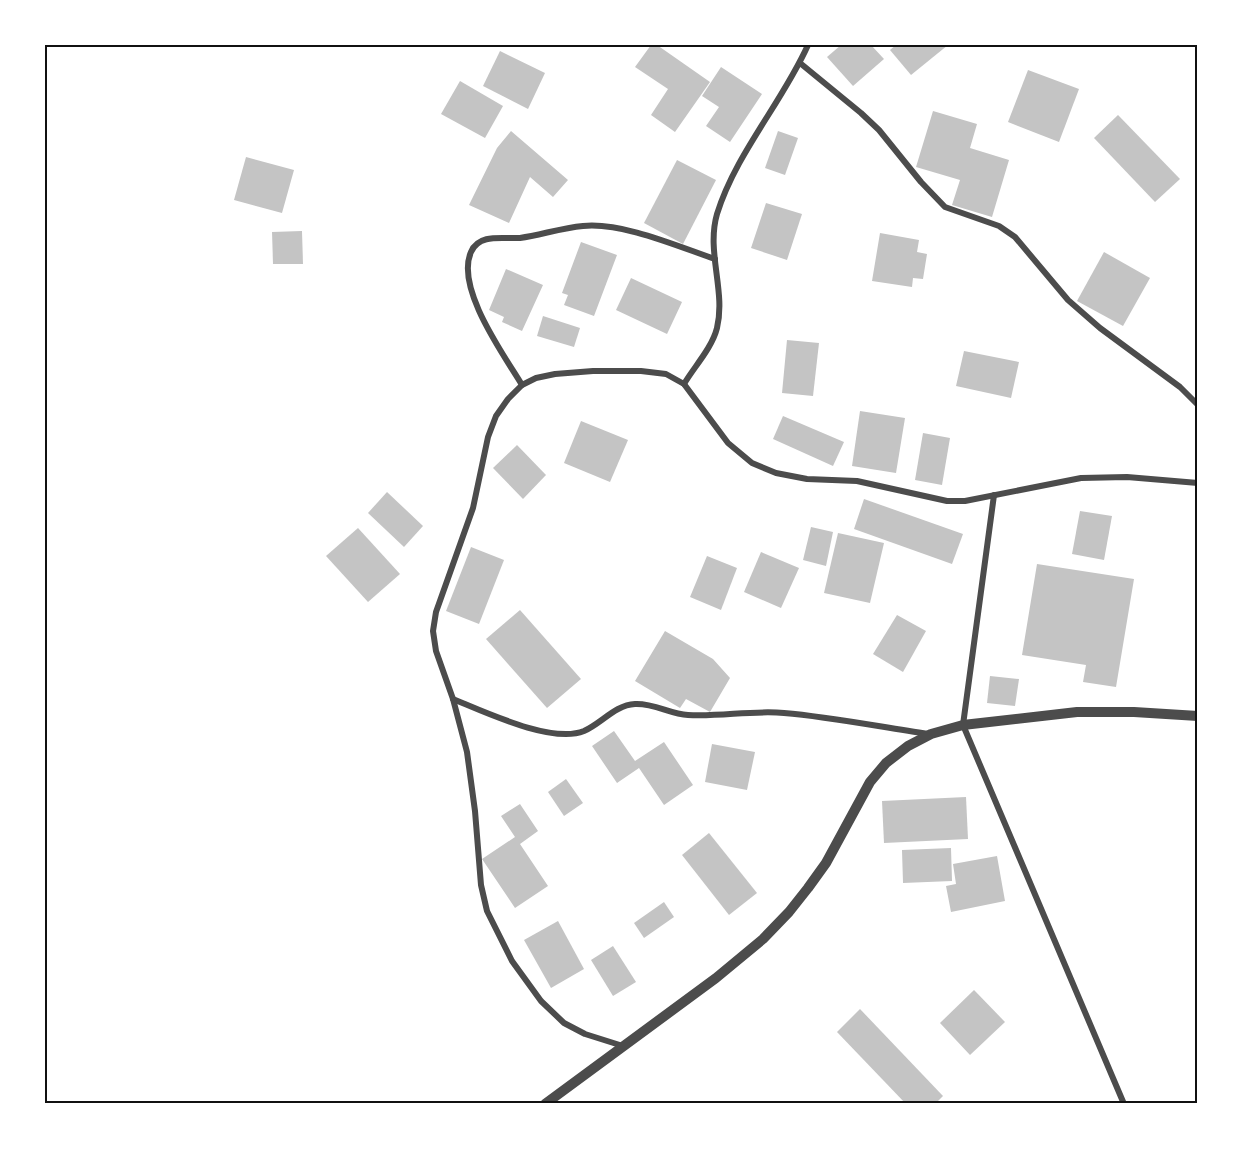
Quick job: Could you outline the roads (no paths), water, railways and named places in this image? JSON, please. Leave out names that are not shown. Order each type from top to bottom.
[{"type":"street","points":[[684,384],[716,330],[719,313],[714,235],[717,215],[743,157],[800,63],[808,45]]},
{"type":"street","points":[[800,63],[879,130],[921,182],[945,207],[999,226],[1015,237],[1068,300],[1100,328],[1180,387],[1198,405]]},
{"type":"street","points":[[522,385],[478,310],[468,265],[471,251],[479,242],[496,237],[519,238],[584,226],[601,227],[642,234],[715,259]]},
{"type":"street","points":[[623,1046],[585,1034],[564,1023],[541,1001],[512,961],[487,911],[481,885],[467,752],[453,699],[436,651],[434,631],[436,612],[473,508],[488,437],[496,417],[508,399],[522,385],[536,378],[555,374],[641,371],[666,374],[684,384],[728,443],[752,463],[776,473],[807,479],[857,481],[947,501],[965,501],[1081,478],[1126,477],[1198,483]]},
{"type":"street","points":[[994,495],[963,725],[1124,1104]]},
{"type":"street","points":[[453,699],[513,723],[558,734],[574,734],[585,730],[623,706],[636,704],[650,705],[685,715],[752,711],[785,713],[931,734]]},
{"type":"street","points":[[545,1104],[716,978],[769,933],[808,888],[826,863],[870,782],[886,763],[908,746],[931,734],[963,725],[1077,712],[1134,712],[1198,716]]}]
